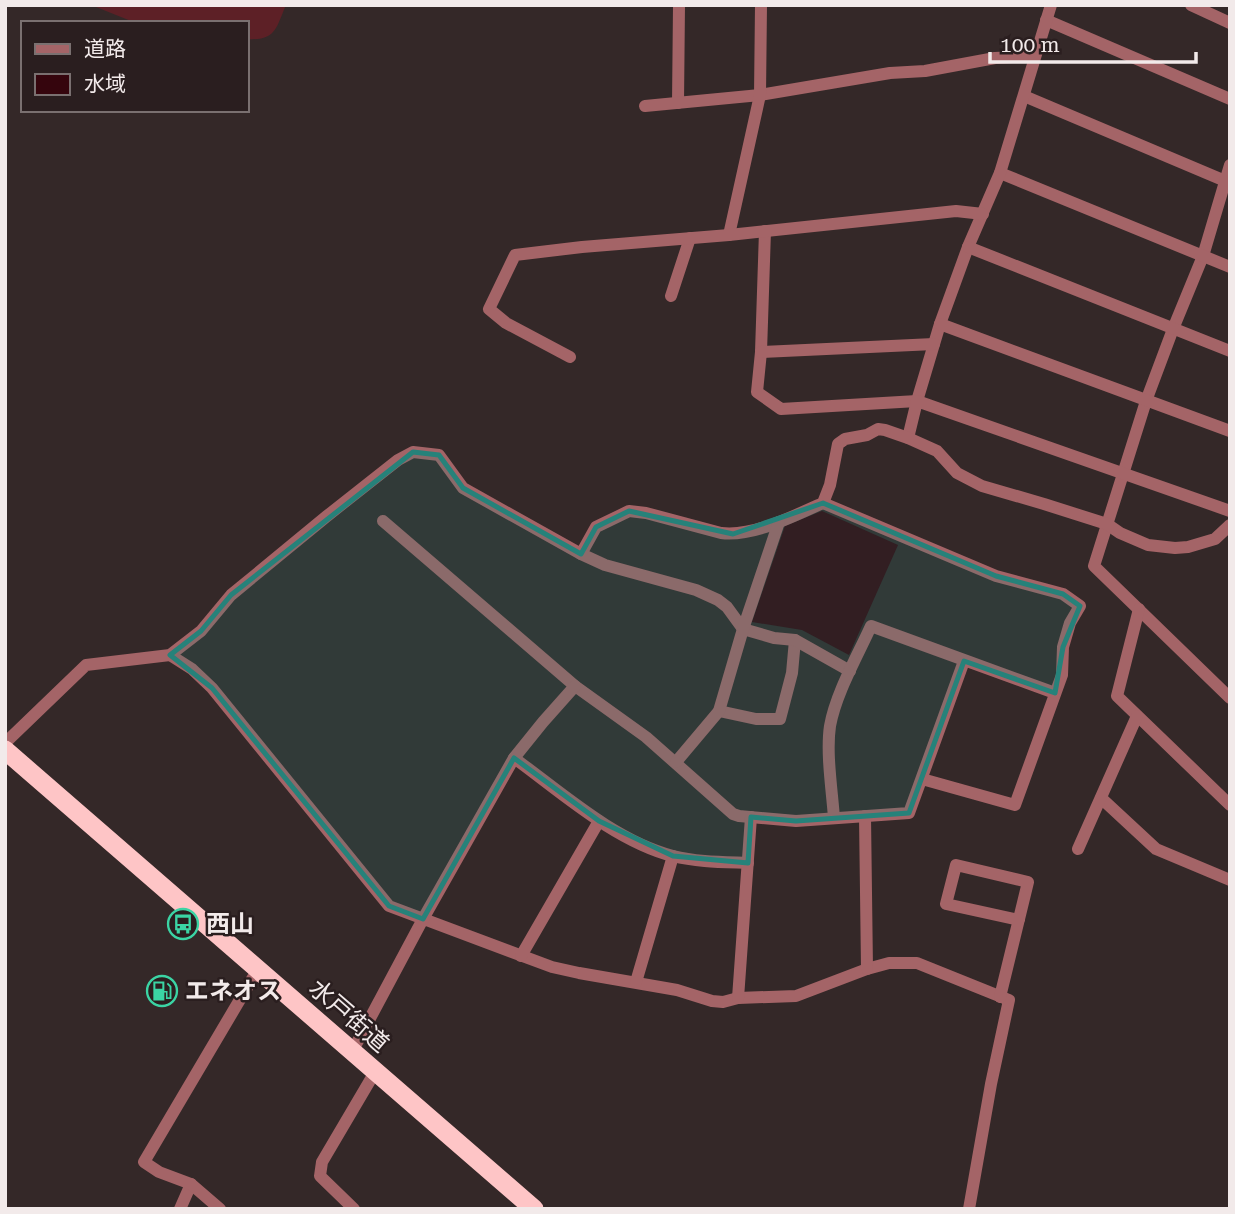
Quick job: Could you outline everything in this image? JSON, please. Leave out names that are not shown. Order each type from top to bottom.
[{"type":"highway","name":"水戸街道","points":[[5,750],[534,1209]]},
{"type":"street","points":[[678,103],[679,5]]},
{"type":"street","points":[[729,235],[760,95],[761,5]]},
{"type":"street","points":[[908,438],[916,401],[940,324],[968,247],[1000,173],[1051,5]]},
{"type":"street","points":[[1191,5],[1230,23]]},
{"type":"street","points":[[1046,20],[1230,99]]},
{"type":"street","points":[[645,106],[760,95],[995,58],[1035,56]]},
{"type":"street","points":[[1024,96],[1227,182]]},
{"type":"street","points":[[1230,165],[1203,256],[1146,401],[1094,566],[1230,698]]},
{"type":"street","points":[[1000,173],[1230,267]]},
{"type":"street","points":[[570,357],[506,323],[489,309],[514,255],[956,211],[983,214]]},
{"type":"street","points":[[765,231],[757,392],[781,409],[916,401],[1230,512]]},
{"type":"street","points":[[671,296],[690,238]]},
{"type":"street","points":[[968,247],[1230,351]]},
{"type":"street","points":[[940,324],[1230,431]]},
{"type":"street","points":[[761,352],[934,344]]},
{"type":"street","points":[[581,554],[596,527],[629,511],[733,534],[779,522],[823,503],[830,485],[838,444],[845,439],[867,435],[878,429],[937,451],[957,473],[982,486],[1107,524],[1148,545],[1188,547],[1215,539],[1230,525]]},
{"type":"street","points":[[5,743],[86,665],[170,655],[201,631],[231,595],[398,460],[413,452],[439,456],[463,488],[581,554],[605,565],[696,590],[727,607],[743,629],[774,638],[795,640],[850,671]]},
{"type":"street","points":[[823,503],[996,576],[1063,594],[1080,606],[1070,623],[1063,647],[1062,675],[1015,804],[922,779]]},
{"type":"street","points":[[383,521],[575,686],[676,762],[733,814],[796,821],[909,813],[964,661]]},
{"type":"street","points":[[676,762],[719,711],[779,522]]},
{"type":"street","points":[[1139,609],[1117,696],[1230,805]]},
{"type":"street","points":[[834,818],[830,728],[837,702],[871,626],[1055,693]]},
{"type":"street","points":[[719,711],[756,719],[780,719],[792,673],[795,640]]},
{"type":"street","points":[[170,655],[192,668],[212,688],[389,906],[552,967],[677,990],[712,1001],[796,996],[889,963],[917,963],[1009,1000],[990,1084],[969,1209]]},
{"type":"street","points":[[352,1052],[514,758],[575,686]]},
{"type":"street","points":[[1078,849],[1138,716]]},
{"type":"street","points":[[514,758],[600,821],[645,847],[698,861],[748,863]]},
{"type":"street","points":[[1101,799],[1156,849],[1230,880]]},
{"type":"street","points":[[866,816],[867,969]]},
{"type":"street","points":[[738,998],[751,817]]},
{"type":"street","points":[[521,956],[600,821]]},
{"type":"street","points":[[636,982],[673,856]]},
{"type":"street","points":[[1000,997],[1019,920],[1028,882],[956,865],[946,904],[1019,920]]},
{"type":"street","points":[[220,1209],[191,1184],[144,1163],[258,969]]},
{"type":"street","points":[[354,1209],[320,1176],[322,1162],[375,1072]]},
{"type":"street","points":[[180,1209],[191,1184]]},
{"type":"highlighted area","points":[[413,452],[439,455],[463,488],[581,554],[596,527],[629,511],[733,534],[823,503],[996,576],[1063,594],[1080,606],[1063,647],[1055,693],[964,661],[909,813],[796,821],[751,817],[748,863],[673,856],[599,821],[514,758],[423,919],[389,906],[212,688],[170,655],[201,631],[231,595]]},
{"type":"shaded area","points":[[91,5],[286,5],[274,31],[257,39],[248,39],[248,21],[131,21]]},
{"type":"water","points":[[822,511],[898,545],[849,655],[802,630],[752,622],[785,526]]},
{"type":"place","name":"西山","points":[[183,924]]},
{"type":"place","name":"エネオス","points":[[162,991]]}]
